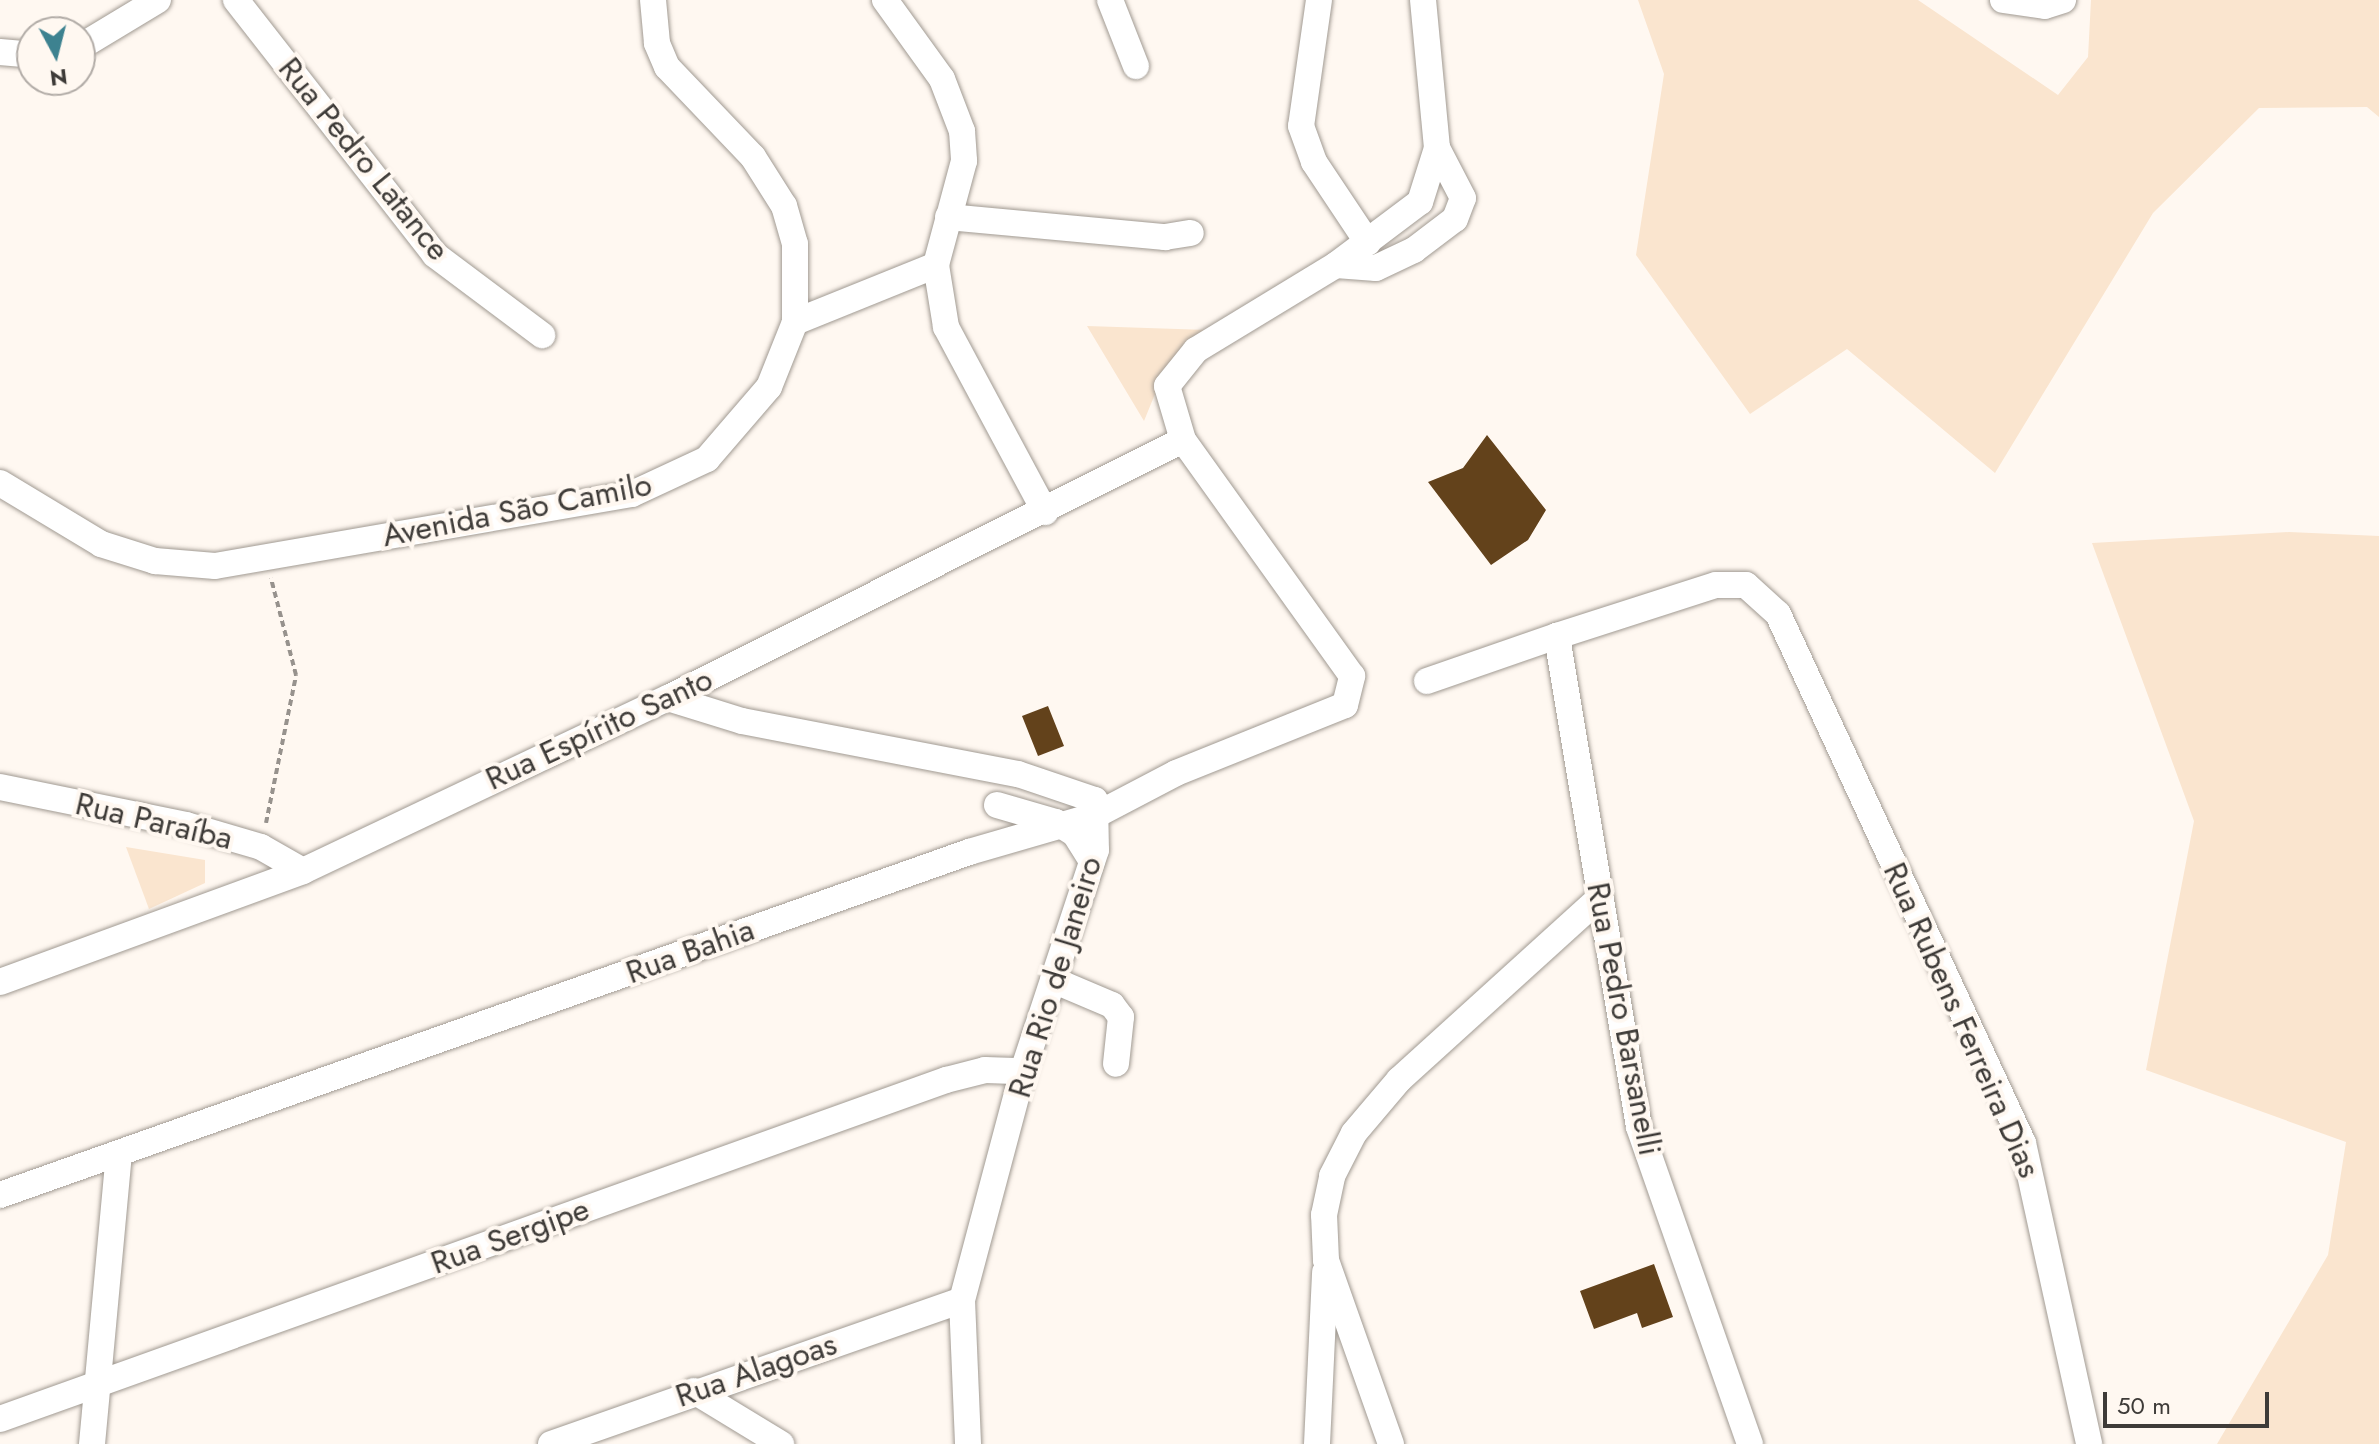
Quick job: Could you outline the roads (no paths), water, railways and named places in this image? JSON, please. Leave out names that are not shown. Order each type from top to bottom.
[{"type":"street","points":[[96,37],[158,0]]},
{"type":"street","name":"Rua Pedro Latance","points":[[236,0],[435,255],[542,335]]},
{"type":"street","name":"Avenida São Camilo","points":[[0,483],[101,544],[155,561],[215,566],[632,494],[671,480],[707,459],[742,424],[769,387],[795,322],[795,244],[784,206],[753,157],[667,67],[657,43],[653,0]]},
{"type":"street","points":[[885,0],[942,79],[962,131],[964,161],[936,265],[946,327],[1045,512]]},
{"type":"street","points":[[1110,0],[1136,66]]},
{"type":"street","points":[[1319,0],[1301,126],[1314,162],[1368,243]]},
{"type":"street","points":[[1183,440],[1167,400],[1177,369],[1196,350],[1336,265],[1420,202],[1434,175],[1437,148],[1423,0]]},
{"type":"street","points":[[2003,0],[2045,6],[2063,0]]},
{"type":"street","points":[[1336,265],[1376,268],[1414,250],[1455,219],[1463,198],[1437,148]]},
{"type":"street","points":[[948,217],[1165,237],[1191,233]]},
{"type":"street","points":[[795,322],[936,265]]},
{"type":"street","name":"Rua Espírito Santo","points":[[0,982],[303,871],[668,698],[1045,512],[1183,440]]},
{"type":"street","name":"Rua Bahia","points":[[0,1195],[969,852],[1056,822],[1096,815],[1176,773],[1328,715],[1345,705],[1352,676],[1183,440]]},
{"type":"street","name":"Rua Rubens Ferreira Dias","points":[[1557,636],[1716,585],[1746,585],[1778,614],[2023,1143],[2089,1444]]},
{"type":"street","points":[[1427,681],[1557,636]]},
{"type":"street","name":"Rua Pedro Barsanelli","points":[[1557,636],[1639,1127],[1750,1444]]},
{"type":"street","name":"Rua Rio de Janeiro","points":[[668,698],[742,721],[1018,774],[1088,794],[1095,800],[1092,861],[1023,1071],[962,1300],[968,1444]]},
{"type":"street","points":[[969,852],[1018,774]]},
{"type":"street","name":"Rua Paraíba","points":[[0,787],[186,825],[261,847],[303,871]]},
{"type":"street","points":[[997,805],[1056,822],[1075,834],[1092,861]]},
{"type":"street","points":[[1317,1444],[1326,1260],[1324,1215],[1332,1176],[1354,1133],[1399,1080],[1600,898]]},
{"type":"street","points":[[1053,980],[1112,1005],[1121,1017],[1116,1064]]},
{"type":"street","name":"Rua Sergipe","points":[[0,1419],[946,1080],[985,1070],[1023,1071]]},
{"type":"street","points":[[92,1444],[119,1153]]},
{"type":"street","points":[[1326,1260],[1391,1444]]},
{"type":"street","name":"Rua Alagoas","points":[[551,1444],[694,1391],[962,1300]]},
{"type":"street","points":[[694,1391],[781,1444]]}]
